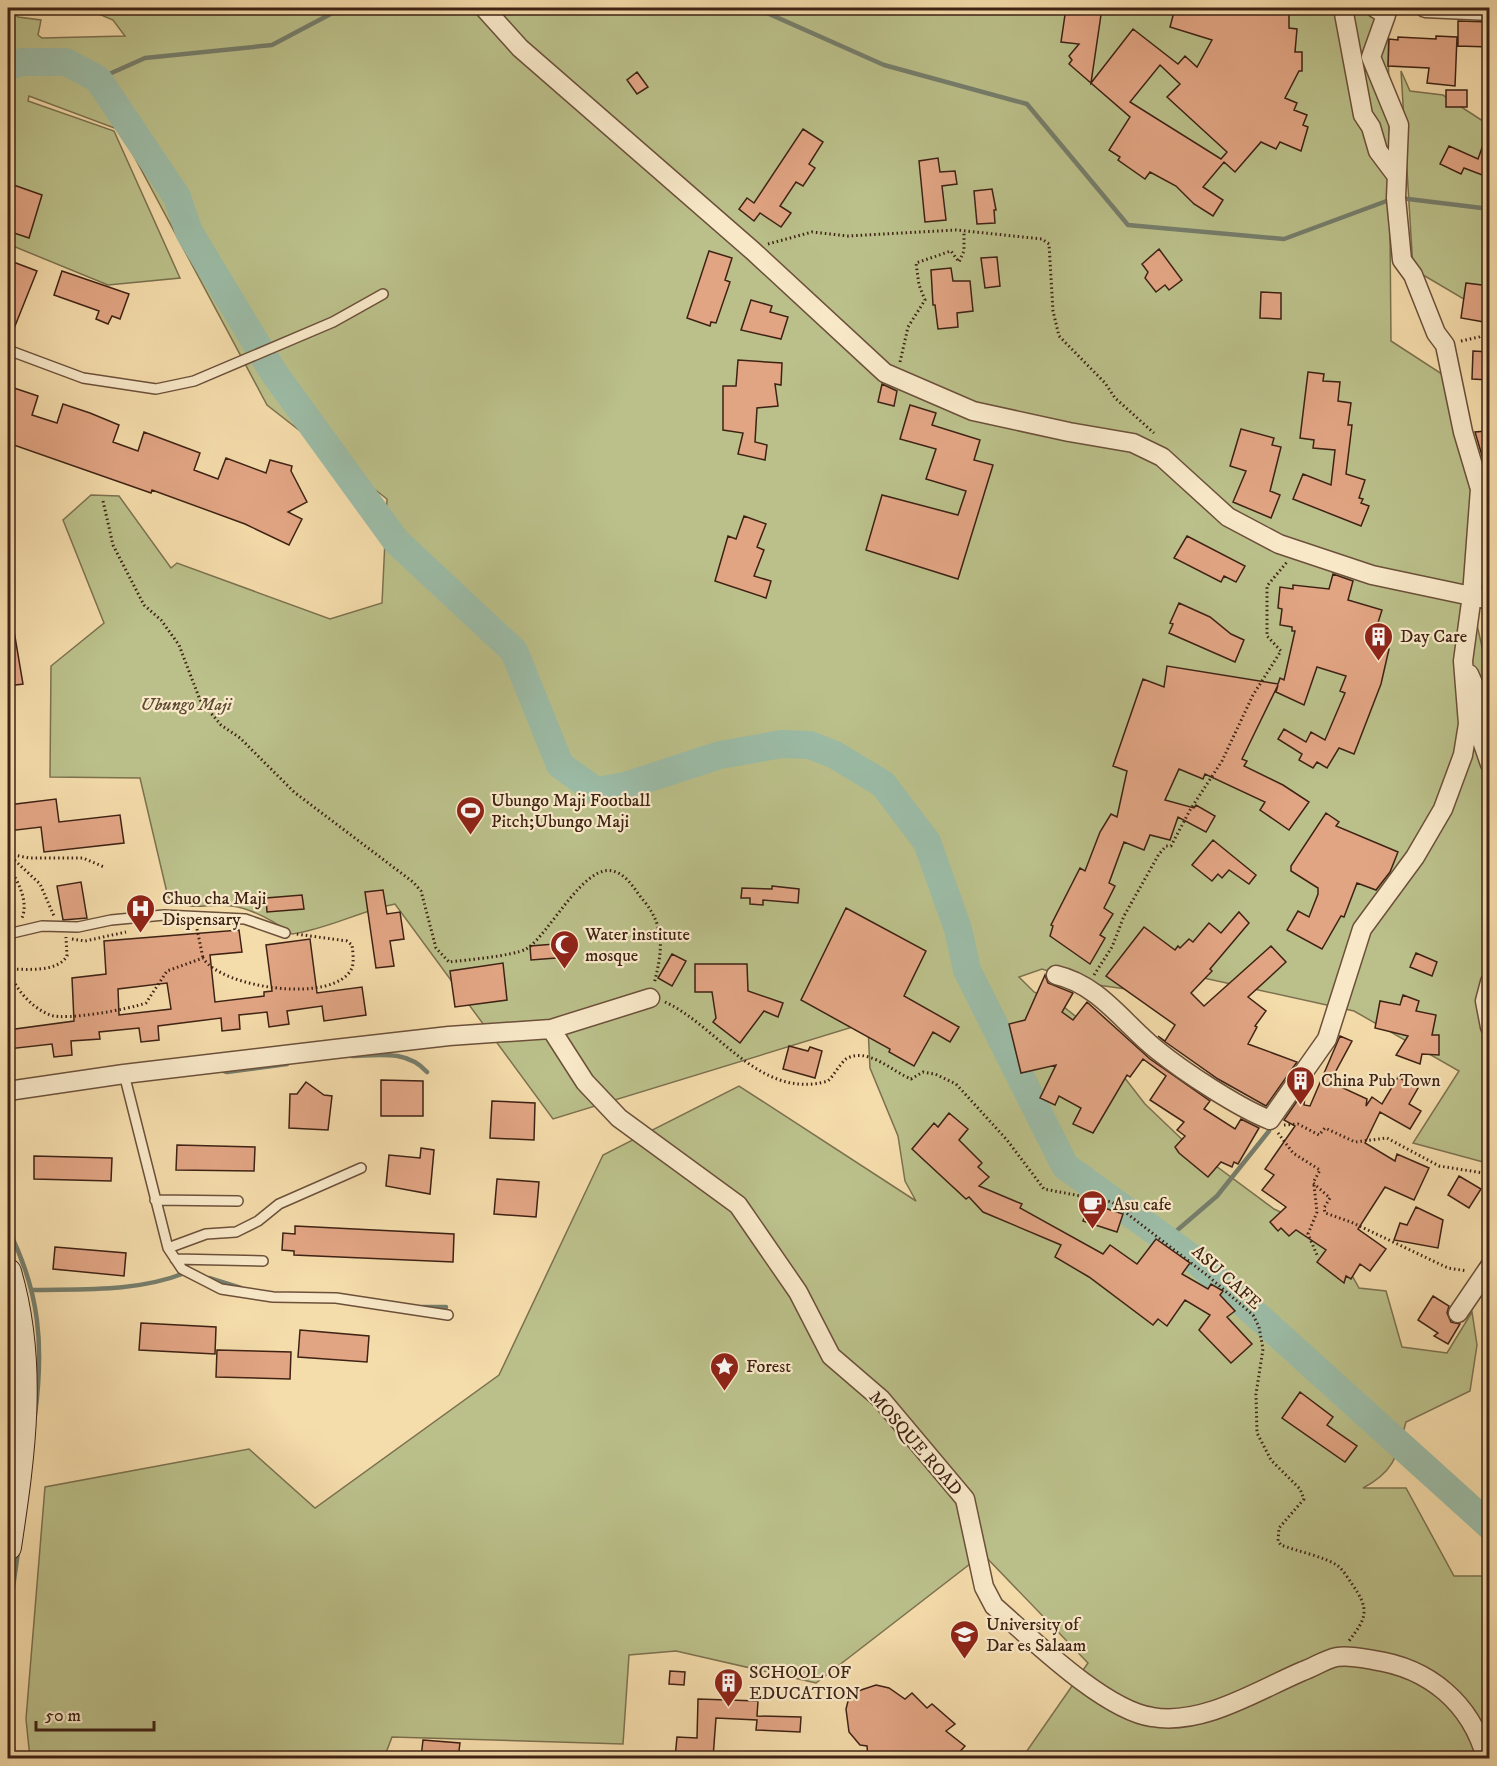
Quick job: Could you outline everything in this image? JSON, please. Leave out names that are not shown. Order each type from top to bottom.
[{"type":"street","points":[[484,8],[520,48],[753,251],[885,374],[973,411],[1133,443],[1162,457],[1228,517],[1290,549],[1372,575],[1481,598]]},
{"type":"street","points":[[1343,8],[1363,115],[1371,127],[1378,151],[1396,174]]},
{"type":"street","points":[[1056,975],[1088,988],[1156,1050],[1209,1086],[1270,1120],[1327,1039],[1362,929],[1415,857],[1453,787],[1468,724],[1463,661],[1481,598],[1480,489],[1463,432],[1445,345],[1436,333],[1413,275],[1402,260],[1396,198],[1400,125],[1371,57],[1386,15],[1375,8]]},
{"type":"street","points":[[1425,8],[1490,11]]},
{"type":"street","points":[[1463,661],[1481,701],[1485,729],[1485,756],[1490,764]]},
{"type":"street","points":[[1490,982],[1485,1001],[1490,1028]]},
{"type":"street","points":[[8,1091],[224,1061],[424,1039],[551,1029],[659,1000]]},
{"type":"street","name":"MOSQUE ROAD","points":[[551,1029],[585,1082],[619,1118],[738,1205],[798,1292],[831,1356],[881,1400],[964,1499],[984,1587],[994,1606],[1115,1705],[1156,1718],[1182,1717],[1206,1711],[1337,1657],[1391,1662],[1433,1680],[1457,1704],[1481,1743],[1485,1758]]},
{"type":"street","points":[[1458,1312],[1482,1266]]},
{"type":"street","points":[[8,1272],[24,1344],[24,1425],[8,1547]]},
{"type":"lane","points":[[8,350],[83,378],[156,389],[194,381],[333,322],[384,294]]},
{"type":"lane","points":[[11,934],[42,926],[78,927],[111,920],[164,915],[245,919],[285,933]]},
{"type":"lane","points":[[124,1074],[168,1248],[182,1269],[221,1289],[273,1297],[336,1298],[448,1315]]},
{"type":"lane","points":[[168,1248],[206,1234],[236,1232],[258,1221],[279,1204],[361,1168]]},
{"type":"lane","points":[[155,1200],[238,1201]]},
{"type":"lane","points":[[175,1259],[263,1261]]},
{"type":"path","points":[[897,379],[908,327],[925,300],[919,285],[916,263],[951,252],[959,262],[964,251],[964,231]]},
{"type":"path","points":[[753,251],[774,242],[812,232],[848,236],[964,231],[1042,239],[1048,244],[1053,311],[1059,336],[1105,383],[1115,398],[1158,437]]},
{"type":"path","points":[[1445,345],[1479,337],[1490,330]]},
{"type":"path","points":[[104,501],[113,545],[144,606],[161,620],[178,645],[200,700],[221,725],[240,738],[294,792],[413,882],[421,891],[435,948],[449,962],[526,948],[591,876],[607,870],[617,872],[628,880],[650,908],[660,930],[662,942],[659,1000]]},
{"type":"path","points":[[1088,988],[1113,947],[1124,916],[1159,854],[1166,846],[1171,846],[1190,810],[1206,789],[1253,695],[1281,651],[1267,636],[1267,586],[1287,563],[1290,549]]},
{"type":"path","points":[[8,854],[29,858],[83,858],[104,867]]},
{"type":"path","points":[[8,866],[19,887],[26,911],[11,934]]},
{"type":"path","points":[[8,963],[15,986],[34,1005],[51,1016],[120,1011],[146,1003],[167,971],[203,958],[212,969],[232,979],[279,988],[331,984],[346,976],[352,967],[352,945],[347,941],[285,933]]},
{"type":"path","points":[[8,969],[40,968],[60,964],[67,956],[66,936]]},
{"type":"path","name":"ASU CAFE","points":[[659,1000],[744,1060],[782,1081],[808,1084],[828,1081],[847,1059],[862,1056],[872,1058],[911,1079],[923,1072],[956,1084],[1007,1140],[1044,1189],[1106,1201],[1119,1207],[1209,1276],[1255,1318],[1263,1349],[1256,1394],[1257,1433],[1271,1460],[1300,1489],[1304,1499],[1279,1528],[1278,1541],[1281,1545],[1338,1566],[1363,1600],[1363,1621],[1337,1657]]},
{"type":"path","points":[[1270,1120],[1287,1126],[1298,1124],[1318,1135],[1325,1128],[1355,1142],[1387,1138],[1439,1166],[1490,1174]]},
{"type":"path","points":[[1270,1120],[1293,1153],[1320,1170],[1313,1183],[1317,1212],[1308,1234],[1317,1255]]},
{"type":"path","points":[[1313,1183],[1330,1198],[1324,1208],[1325,1213],[1351,1222],[1448,1268],[1468,1271],[1482,1266]]},
{"type":"green space","name":"Ubungo Maji","points":[[8,8],[18,17],[41,20],[38,35],[42,38],[125,36],[113,20],[85,8],[224,8],[227,11],[239,8],[1388,8],[1391,341],[1442,374],[1468,413],[1475,616],[1490,682],[1489,1161],[1483,1162],[1413,1143],[1459,1071],[1354,1011],[1181,973],[1126,989],[1090,984],[1042,969],[1019,977],[1034,992],[1060,1004],[1079,1019],[1145,1104],[1189,1146],[1274,1209],[1311,1226],[1344,1261],[1359,1288],[1386,1291],[1402,1347],[1447,1353],[1472,1312],[1477,1345],[1470,1391],[1406,1422],[1393,1461],[1382,1475],[1363,1488],[1406,1488],[1454,1576],[1489,1576],[1489,1758],[1022,1758],[1088,1663],[983,1554],[816,1683],[676,1651],[629,1655],[623,1744],[392,1737],[384,1758],[30,1758],[26,1719],[45,1487],[249,1449],[315,1508],[499,1375],[603,1155],[739,1086],[916,1201],[905,1181],[898,1136],[870,1068],[868,1028],[872,1021],[553,1119],[395,904],[292,934],[248,910],[222,905],[185,905],[168,897],[140,778],[50,777],[51,666],[104,623],[63,520],[91,495],[119,496],[171,568],[177,563],[330,619],[382,603],[387,499],[267,405],[120,130],[29,96],[28,101],[114,131],[180,278],[108,285],[8,244]]},
{"type":"green space","points":[[1401,71],[1410,91],[1443,95],[1489,125],[1489,314],[1413,269]]},
{"type":"building","points":[[1066,8],[1102,8],[1091,83],[1133,29],[1178,64],[1185,56],[1197,67],[1212,40],[1170,27],[1175,8],[1281,9],[1280,12],[1289,13],[1289,28],[1297,29],[1295,52],[1302,52],[1302,71],[1299,71],[1285,98],[1297,103],[1294,110],[1307,115],[1303,125],[1308,127],[1301,151],[1280,142],[1276,149],[1261,142],[1235,172],[1224,162],[1203,187],[1223,200],[1213,216],[1194,204],[1176,186],[1150,172],[1145,179],[1118,160],[1120,157],[1109,150],[1130,117],[1069,64],[1072,60],[1069,56],[1079,44],[1061,42]],"holes":[[[1160,65],[1180,84],[1167,97],[1227,152],[1221,159],[1130,102]]]},
{"type":"building","points":[[1458,21],[1490,22],[1490,47],[1458,46]]},
{"type":"building","points":[[1436,36],[1457,37],[1455,86],[1427,83],[1429,68],[1388,66],[1389,39],[1398,40],[1398,37],[1436,39]]},
{"type":"building","points":[[637,72],[648,87],[637,94],[627,80]]},
{"type":"building","points":[[1446,90],[1467,90],[1467,107],[1446,107]]},
{"type":"building","points":[[803,129],[823,142],[809,164],[815,168],[803,186],[796,182],[780,206],[791,213],[781,227],[760,213],[754,221],[739,209],[747,198],[754,203]]},
{"type":"building","points":[[1488,131],[1490,178],[1464,168],[1461,174],[1440,164],[1449,146],[1478,159]]},
{"type":"building","points":[[938,158],[940,172],[955,171],[957,184],[942,186],[946,220],[925,222],[919,161]]},
{"type":"building","points":[[8,183],[42,195],[29,238],[8,231]]},
{"type":"building","points":[[992,189],[996,210],[994,210],[995,223],[977,224],[974,191]]},
{"type":"building","points":[[1159,249],[1182,280],[1169,290],[1165,285],[1156,292],[1145,278],[1148,272],[1142,264]]},
{"type":"building","points":[[709,251],[732,258],[725,280],[730,282],[716,323],[711,322],[710,326],[687,318]]},
{"type":"building","points":[[997,257],[1000,286],[985,288],[981,258]]},
{"type":"building","points":[[8,260],[37,271],[9,341],[8,341]]},
{"type":"building","points":[[951,268],[953,281],[970,281],[973,311],[957,313],[958,327],[938,329],[935,305],[933,305],[931,270]]},
{"type":"building","points":[[62,271],[129,294],[120,319],[112,316],[108,324],[96,319],[99,311],[54,295]]},
{"type":"building","points":[[1466,283],[1490,286],[1490,323],[1461,318]]},
{"type":"building","points":[[1261,292],[1281,293],[1281,319],[1260,318]]},
{"type":"building","points":[[751,300],[772,306],[770,312],[788,317],[781,339],[741,330]]},
{"type":"building","points":[[1473,351],[1490,352],[1489,380],[1472,379]]},
{"type":"building","points":[[738,360],[782,363],[781,385],[775,384],[778,406],[757,408],[755,442],[767,445],[765,460],[738,454],[743,433],[723,430],[723,386],[736,386]]},
{"type":"building","points":[[1308,372],[1324,374],[1323,381],[1340,382],[1338,401],[1351,403],[1348,425],[1352,425],[1346,474],[1365,480],[1359,498],[1363,499],[1361,503],[1369,506],[1361,526],[1293,499],[1303,474],[1331,485],[1335,450],[1313,448],[1314,440],[1300,438]]},
{"type":"building","points":[[882,384],[897,391],[894,406],[878,402]]},
{"type":"building","points":[[11,387],[38,396],[32,415],[57,423],[63,404],[90,413],[119,425],[113,442],[138,451],[144,432],[200,453],[194,470],[218,479],[226,458],[266,473],[270,460],[292,466],[291,471],[307,502],[288,512],[302,519],[289,545],[245,524],[152,490],[151,493],[8,443],[8,397]]},
{"type":"building","points":[[910,405],[936,413],[932,425],[980,440],[974,460],[993,465],[958,579],[866,550],[882,495],[958,515],[966,491],[926,479],[936,449],[900,439]]},
{"type":"building","points":[[1241,429],[1274,438],[1272,445],[1281,447],[1270,491],[1280,495],[1271,518],[1233,502],[1246,471],[1230,466]]},
{"type":"building","points":[[1487,431],[1489,459],[1483,459],[1475,432]]},
{"type":"building","points":[[744,516],[766,524],[757,547],[764,550],[754,576],[771,581],[766,598],[715,581],[728,536],[736,539]]},
{"type":"building","points":[[1187,536],[1245,566],[1236,582],[1224,576],[1221,582],[1174,558]]},
{"type":"building","points":[[1333,574],[1353,581],[1348,600],[1382,610],[1371,645],[1389,649],[1381,684],[1354,754],[1339,748],[1327,768],[1317,762],[1313,768],[1299,760],[1302,754],[1278,739],[1284,729],[1306,742],[1311,732],[1325,740],[1345,693],[1340,691],[1346,676],[1317,667],[1304,705],[1276,692],[1278,685],[1242,759],[1247,761],[1244,766],[1283,785],[1309,802],[1289,830],[1260,810],[1265,802],[1205,774],[1203,779],[1179,769],[1165,800],[1194,808],[1196,805],[1215,816],[1206,832],[1178,817],[1170,840],[1150,835],[1144,850],[1124,842],[1109,883],[1115,886],[1104,908],[1113,914],[1100,935],[1105,938],[1090,964],[1050,936],[1053,926],[1051,925],[1080,868],[1085,871],[1100,832],[1111,814],[1117,817],[1127,771],[1113,766],[1143,679],[1164,687],[1167,666],[1278,684],[1280,678],[1284,680],[1295,631],[1292,631],[1292,627],[1280,625],[1282,609],[1278,608],[1280,587],[1293,589],[1293,585],[1329,589]]},
{"type":"building","points":[[1179,603],[1210,617],[1231,634],[1244,640],[1235,662],[1169,633],[1173,624],[1170,623]]},
{"type":"building","points":[[14,631],[23,684],[8,686],[8,632]]},
{"type":"building","points":[[56,799],[59,822],[120,815],[124,843],[44,852],[41,827],[8,831],[8,805]]},
{"type":"building","points":[[1326,813],[1339,822],[1336,826],[1398,852],[1390,872],[1376,890],[1357,883],[1344,917],[1341,916],[1322,949],[1287,930],[1298,911],[1309,917],[1318,894],[1318,888],[1291,871],[1291,866]]},
{"type":"building","points":[[1213,840],[1256,875],[1249,884],[1229,870],[1222,878],[1218,874],[1212,881],[1192,865]]},
{"type":"building","points":[[81,882],[87,918],[63,920],[57,886]]},
{"type":"building","points":[[772,886],[799,889],[798,903],[763,900],[763,905],[750,904],[750,898],[741,898],[742,888],[772,889]]},
{"type":"building","points":[[383,890],[387,914],[400,912],[404,939],[390,941],[394,966],[376,968],[365,892]]},
{"type":"building","points":[[302,895],[304,909],[267,912],[266,898]]},
{"type":"building","points":[[846,908],[926,951],[904,996],[959,1027],[950,1042],[933,1032],[914,1066],[889,1052],[890,1049],[801,1000]]},
{"type":"building","points":[[1239,912],[1249,923],[1210,969],[1212,971],[1191,993],[1204,1006],[1271,946],[1286,962],[1248,997],[1266,1011],[1255,1026],[1257,1027],[1248,1044],[1297,1062],[1266,1106],[1218,1079],[1164,1041],[1158,1036],[1165,1041],[1175,1025],[1106,976],[1144,927],[1175,950],[1189,939],[1193,942],[1209,923],[1221,933]]},
{"type":"building","points":[[239,930],[242,952],[210,955],[215,1002],[264,996],[264,992],[272,991],[266,945],[310,939],[317,993],[362,987],[366,1015],[324,1021],[322,1006],[287,1011],[289,1024],[269,1027],[267,1012],[239,1015],[240,1029],[222,1031],[221,1018],[158,1026],[159,1040],[141,1042],[139,1028],[99,1032],[100,1039],[71,1041],[72,1055],[54,1057],[52,1044],[8,1049],[8,1030],[74,1021],[72,978],[106,974],[104,941]],"holes":[[[167,983],[171,1009],[119,1015],[118,989]]]},
{"type":"building","points":[[555,944],[556,958],[531,960],[530,946]]},
{"type":"building","points":[[1416,953],[1437,962],[1432,976],[1410,967]]},
{"type":"building","points":[[672,954],[686,961],[672,986],[658,978]]},
{"type":"building","points":[[503,963],[507,1000],[455,1007],[450,971]]},
{"type":"building","points":[[695,964],[747,964],[748,991],[783,1003],[778,1017],[764,1011],[740,1043],[713,1022],[716,1018],[712,992],[695,992]]},
{"type":"building","points":[[1045,975],[1048,983],[1073,993],[1062,1012],[1073,1020],[1087,1002],[1150,1059],[1210,1101],[1204,1109],[1235,1129],[1241,1119],[1259,1128],[1238,1164],[1234,1162],[1232,1167],[1221,1162],[1208,1177],[1179,1153],[1175,1147],[1185,1136],[1177,1130],[1184,1122],[1150,1100],[1166,1076],[1143,1059],[1130,1077],[1127,1075],[1093,1133],[1073,1124],[1081,1108],[1059,1096],[1055,1105],[1040,1098],[1056,1065],[1021,1073],[1009,1024],[1025,1020]]},
{"type":"building","points":[[1403,995],[1419,1001],[1416,1011],[1436,1015],[1432,1035],[1439,1035],[1439,1055],[1422,1054],[1420,1064],[1396,1055],[1408,1036],[1375,1028],[1380,1001],[1400,1005]]},
{"type":"building","points":[[1340,1036],[1352,1041],[1330,1082],[1367,1099],[1366,1106],[1372,1097],[1382,1104],[1398,1077],[1418,1088],[1409,1104],[1421,1111],[1410,1129],[1380,1112],[1365,1143],[1395,1161],[1397,1154],[1429,1168],[1414,1200],[1385,1187],[1358,1229],[1386,1249],[1370,1271],[1360,1264],[1351,1279],[1346,1276],[1344,1283],[1317,1262],[1326,1250],[1296,1230],[1289,1236],[1281,1228],[1278,1231],[1270,1222],[1286,1207],[1262,1190],[1274,1175],[1265,1169],[1295,1126],[1284,1120],[1306,1088],[1304,1105],[1310,1106]]},
{"type":"building","points":[[789,1046],[808,1051],[810,1047],[822,1051],[815,1078],[783,1069]]},
{"type":"building","points":[[381,1080],[423,1081],[423,1116],[381,1116]]},
{"type":"building","points":[[306,1082],[324,1095],[332,1096],[328,1130],[289,1128],[290,1094],[297,1094]]},
{"type":"building","points":[[492,1101],[535,1103],[534,1140],[490,1138]]},
{"type":"building","points":[[949,1113],[968,1129],[959,1140],[982,1163],[978,1167],[989,1177],[979,1186],[1022,1204],[1020,1208],[1103,1254],[1110,1245],[1137,1264],[1156,1239],[1190,1263],[1182,1274],[1208,1289],[1211,1284],[1223,1291],[1220,1295],[1235,1311],[1227,1317],[1252,1344],[1231,1363],[1199,1330],[1210,1315],[1185,1300],[1167,1326],[1158,1319],[1153,1325],[1089,1277],[1055,1257],[1061,1245],[983,1212],[969,1197],[966,1199],[912,1149],[934,1123],[938,1127]]},
{"type":"building","points":[[177,1145],[255,1147],[254,1171],[176,1170]]},
{"type":"building","points":[[421,1148],[434,1150],[430,1194],[386,1186],[389,1155],[420,1158]]},
{"type":"building","points":[[34,1156],[112,1158],[111,1181],[34,1179]]},
{"type":"building","points":[[1459,1176],[1481,1189],[1469,1208],[1448,1195]]},
{"type":"building","points":[[497,1179],[539,1182],[536,1217],[494,1214]]},
{"type":"building","points":[[1089,1203],[1123,1214],[1117,1232],[1083,1221]]},
{"type":"building","points":[[1416,1207],[1443,1220],[1438,1248],[1394,1240],[1400,1223],[1407,1225]]},
{"type":"building","points":[[295,1226],[454,1234],[453,1262],[294,1255],[294,1251],[282,1250],[283,1233],[295,1234]]},
{"type":"building","points":[[55,1247],[126,1253],[124,1276],[53,1269]]},
{"type":"building","points":[[1433,1296],[1449,1306],[1447,1313],[1451,1322],[1460,1324],[1448,1344],[1434,1336],[1438,1333],[1418,1320]]},
{"type":"building","points":[[141,1323],[216,1327],[215,1354],[139,1350]]},
{"type":"building","points":[[300,1330],[369,1336],[367,1362],[298,1357]]},
{"type":"building","points":[[217,1350],[291,1352],[290,1379],[216,1377]]},
{"type":"building","points":[[1300,1392],[1333,1417],[1327,1425],[1357,1446],[1345,1462],[1282,1418]]},
{"type":"building","points":[[670,1671],[685,1672],[684,1685],[669,1684]]},
{"type":"building","points":[[876,1685],[889,1688],[905,1699],[912,1693],[927,1708],[932,1704],[955,1724],[946,1731],[965,1746],[954,1758],[868,1758],[867,1746],[860,1745],[849,1732],[846,1709],[848,1701],[855,1692]]},
{"type":"building","name":"SCHOOL OF EDUCATION","points":[[698,1699],[758,1701],[757,1716],[801,1717],[800,1732],[756,1730],[757,1720],[716,1718],[713,1758],[675,1758],[677,1737],[697,1738]]},
{"type":"building","points":[[423,1740],[460,1743],[458,1758],[421,1758]]},
{"type":"waterway","points":[[98,79],[145,58],[272,45],[342,8]]},
{"type":"waterway","points":[[756,8],[884,65],[1027,104],[1128,225],[1284,239],[1392,199]]},
{"type":"waterway","points":[[8,66],[22,62],[66,62],[98,79],[177,197],[189,232],[274,373],[396,541],[514,651],[560,765],[596,791],[625,786],[720,755],[782,744],[810,745],[835,755],[883,784],[927,842],[958,929],[967,970],[1065,1166],[1199,1263],[1490,1526]]},
{"type":"waterway","points":[[1400,198],[1490,209]]},
{"type":"waterway","points":[[352,1056],[402,1057],[411,1060],[427,1072]]},
{"type":"waterway","points":[[221,1070],[227,1072],[287,1064]]},
{"type":"waterway","points":[[1167,1239],[1217,1196],[1269,1131]]},
{"type":"waterway","points":[[8,1229],[27,1275],[37,1320],[39,1366],[35,1415]]},
{"type":"waterway","points":[[33,1290],[91,1289],[148,1284],[185,1273]]},
{"type":"waterway","points":[[209,1278],[241,1288]]},
{"type":"waterway","points":[[422,1307],[446,1307]]},
{"type":"waterway","points":[[8,1623],[18,1552]]},
{"type":"place","name":"Day Care","points":[[1379,662]]},
{"type":"place","name":"Ubungo Maji Football Pitch;Ubungo Maji","points":[[470,836]]},
{"type":"place","name":"Chuo cha Maji Dispensary","points":[[141,934]]},
{"type":"place","name":"Water institute mosque","points":[[564,970]]},
{"type":"place","name":"China Pub Town","points":[[1300,1106]]},
{"type":"place","name":"Asu cafe","points":[[1092,1230]]},
{"type":"place","name":"Forest","points":[[725,1392]]},
{"type":"place","name":"University of Dar es Salaam","points":[[965,1660]]},
{"type":"place","name":"SCHOOL OF EDUCATION","points":[[728,1708]]}]
